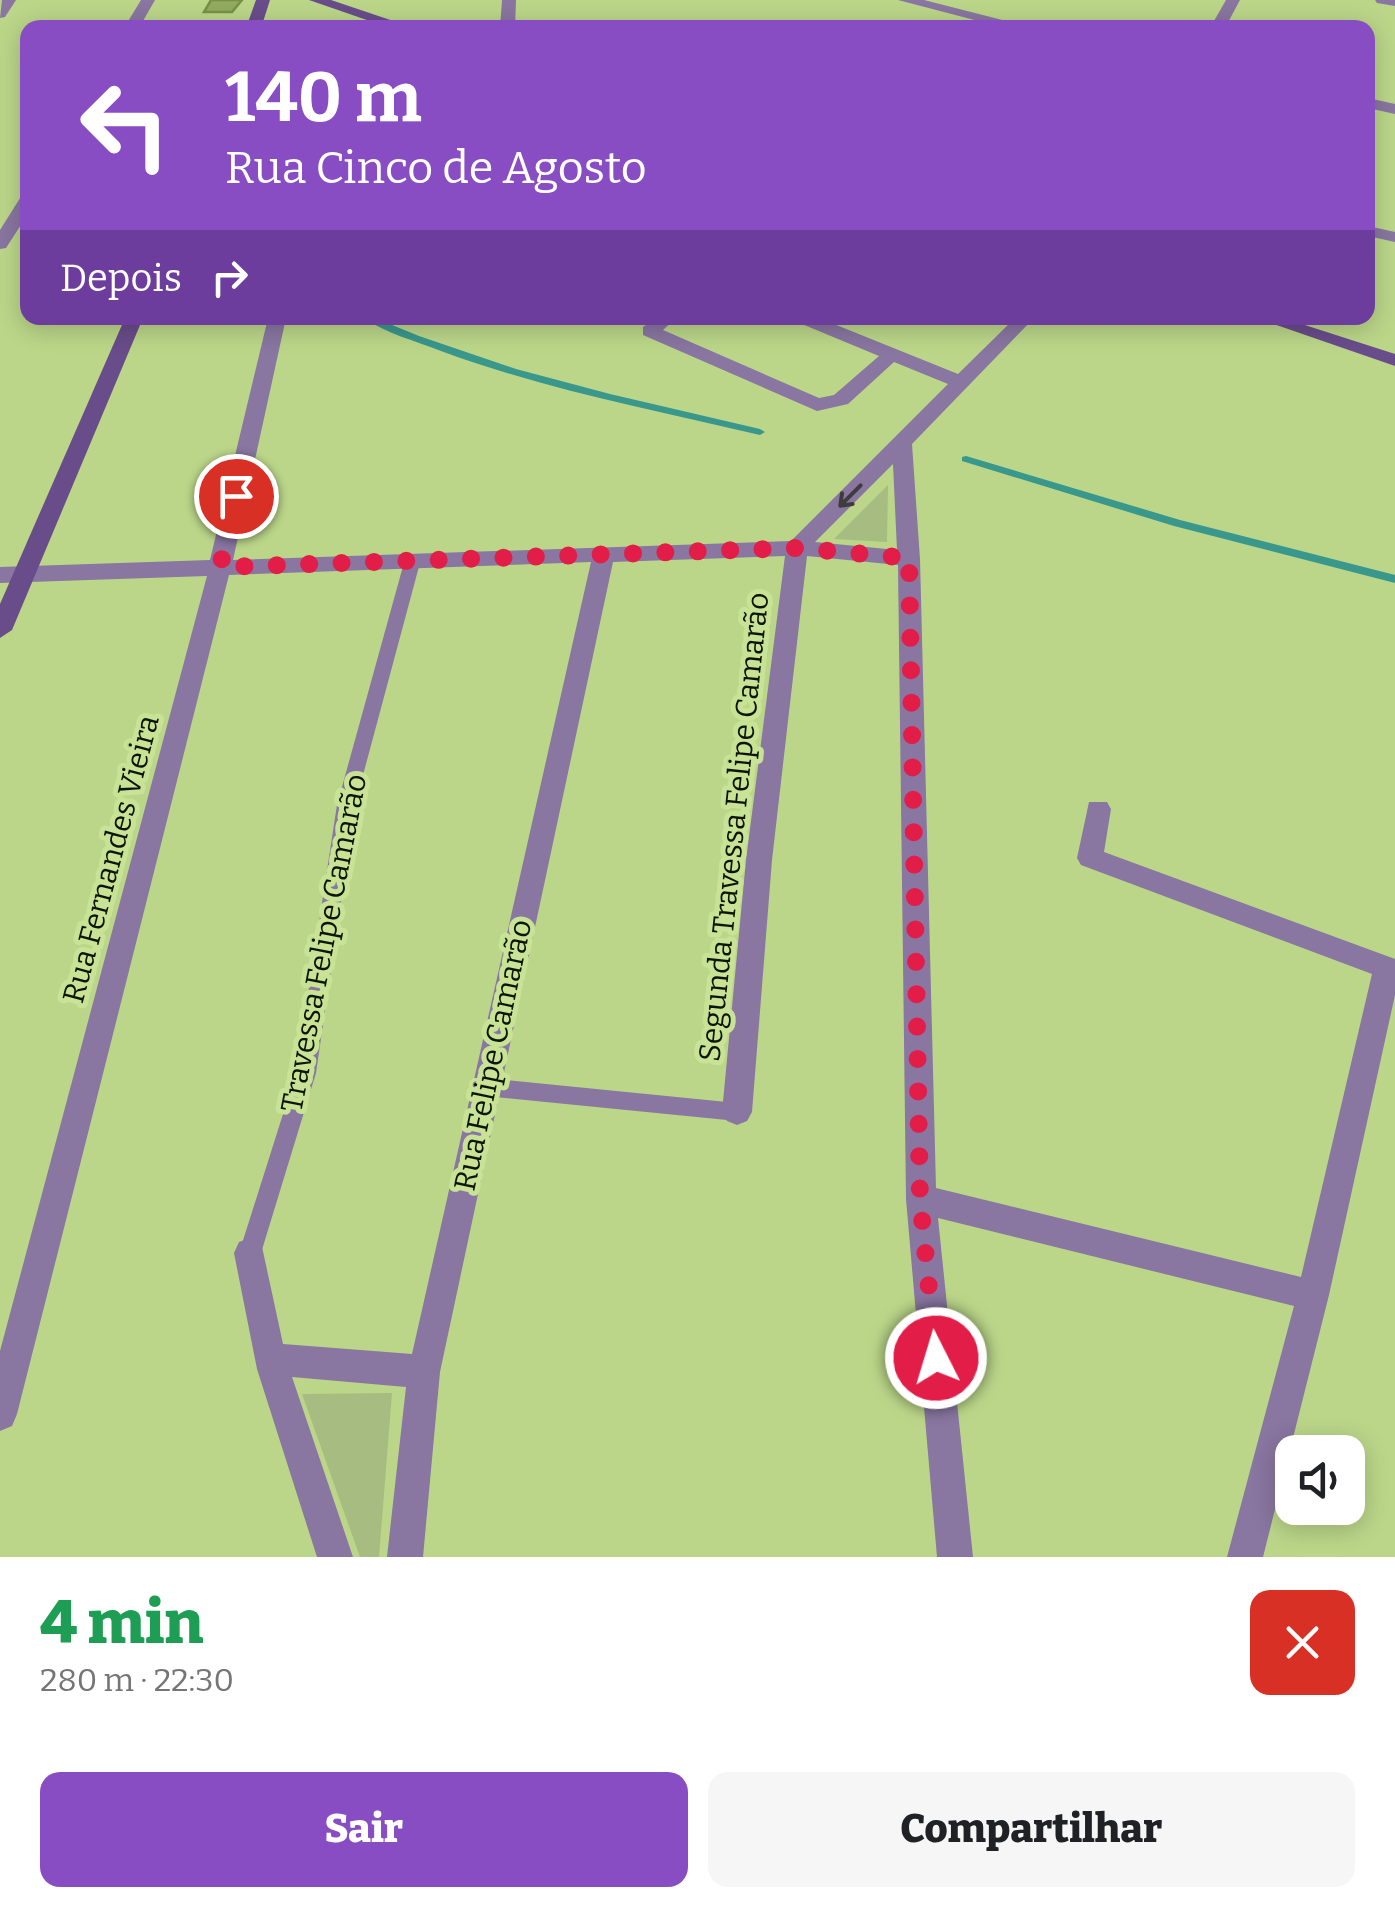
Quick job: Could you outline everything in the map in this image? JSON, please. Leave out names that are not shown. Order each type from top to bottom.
[{"type":"street","points":[[0,14],[9,0]]},
{"type":"street","points":[[316,0],[348,4],[387,20]]},
{"type":"street","points":[[905,0],[992,20]]},
{"type":"street","points":[[1382,0],[1395,2]]},
{"type":"street","points":[[0,244],[20,211]]},
{"type":"street","points":[[0,630],[131,325]]},
{"type":"street","name":"Rua Fernandes Vieira","points":[[0,1414],[220,567],[274,325]]},
{"type":"street","points":[[658,325],[650,331],[816,405],[841,400],[892,354]]},
{"type":"street","points":[[821,325],[960,382]]},
{"type":"street","points":[[797,548],[1017,325]]},
{"type":"street","points":[[1287,325],[1395,360]]},
{"type":"street","points":[[902,444],[909,558],[920,1199],[955,1557]]},
{"type":"street","points":[[0,575],[413,558],[797,548],[909,558]]},
{"type":"street","name":"Segunda Travessa Felipe Camarão","points":[[737,1112],[759,860],[797,548]]},
{"type":"street","name":"Rua Felipe Camarão","points":[[406,1557],[424,1372],[603,556]]},
{"type":"street","points":[[1098,809],[1090,858],[1391,970],[1245,1557]]},
{"type":"street","points":[[920,1199],[1313,1296]]},
{"type":"street","name":"Travessa Felipe Camarão","points":[[250,1254],[257,1304],[272,1359],[336,1557]]},
{"type":"street","points":[[272,1359],[424,1372]]},
{"type":"lane","name":"Travessa Felipe Camarão","points":[[250,1254],[306,1073],[346,805],[413,558]]},
{"type":"lane","points":[[486,1088],[737,1112]]},
{"type":"green space","points":[[888,485],[887,542],[834,539]]},
{"type":"green space","points":[[392,1393],[379,1557],[360,1557],[302,1394]]},
{"type":"building","points":[[211,0],[242,0],[232,12],[204,12]]},
{"type":"waterway","points":[[385,325],[512,371],[760,432]]},
{"type":"waterway","points":[[966,459],[1178,523],[1395,579]]},
{"type":"route","points":[[236,496],[220,567],[797,548],[909,558],[920,1199],[936,1358]]}]
